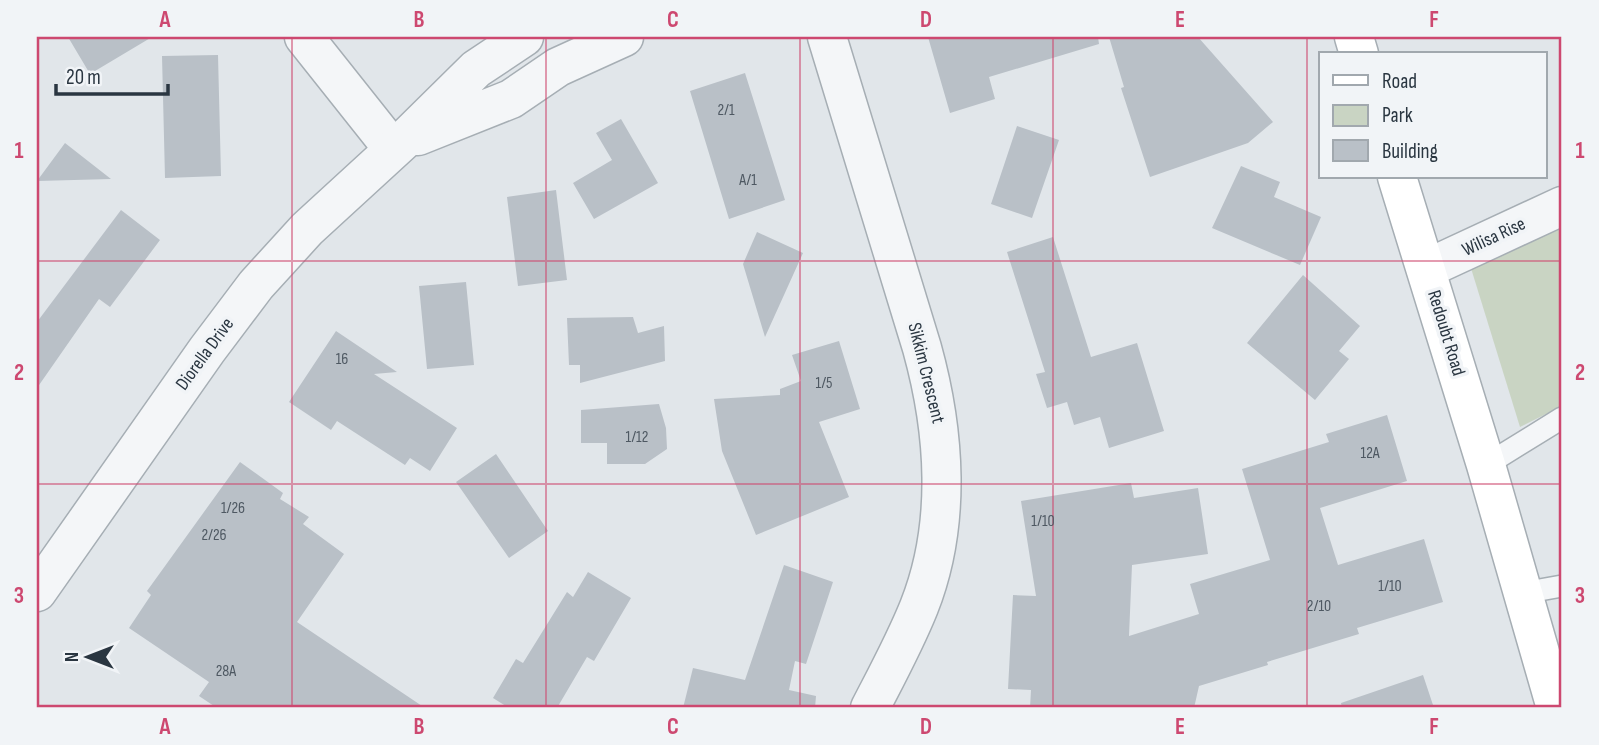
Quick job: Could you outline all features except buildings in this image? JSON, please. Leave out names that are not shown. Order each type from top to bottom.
[{"type":"main road","name":"Redoubt Road","points":[[1397,178],[1490,477],[1556,708]]},
{"type":"main road","name":"Redoubt Road","points":[[1490,477],[1548,589],[1562,655]]},
{"type":"street","points":[[304,37],[398,145]]},
{"type":"street","name":"Diorella Drive","points":[[37,592],[207,350],[256,285],[307,229],[476,69],[524,37]]},
{"type":"street","name":"Diorella Drive","points":[[398,145],[511,99],[558,67],[570,47],[624,37]]},
{"type":"street","name":"Sikkim Crescent","points":[[827,37],[935,393],[942,440],[942,495],[935,549],[920,604],[870,708]]},
{"type":"street","name":"Wilisa Rise","points":[[1426,269],[1562,206]]},
{"type":"lane","points":[[1490,477],[1562,418]]},
{"type":"green space","points":[[1562,223],[1562,406],[1520,427],[1470,265]]}]
